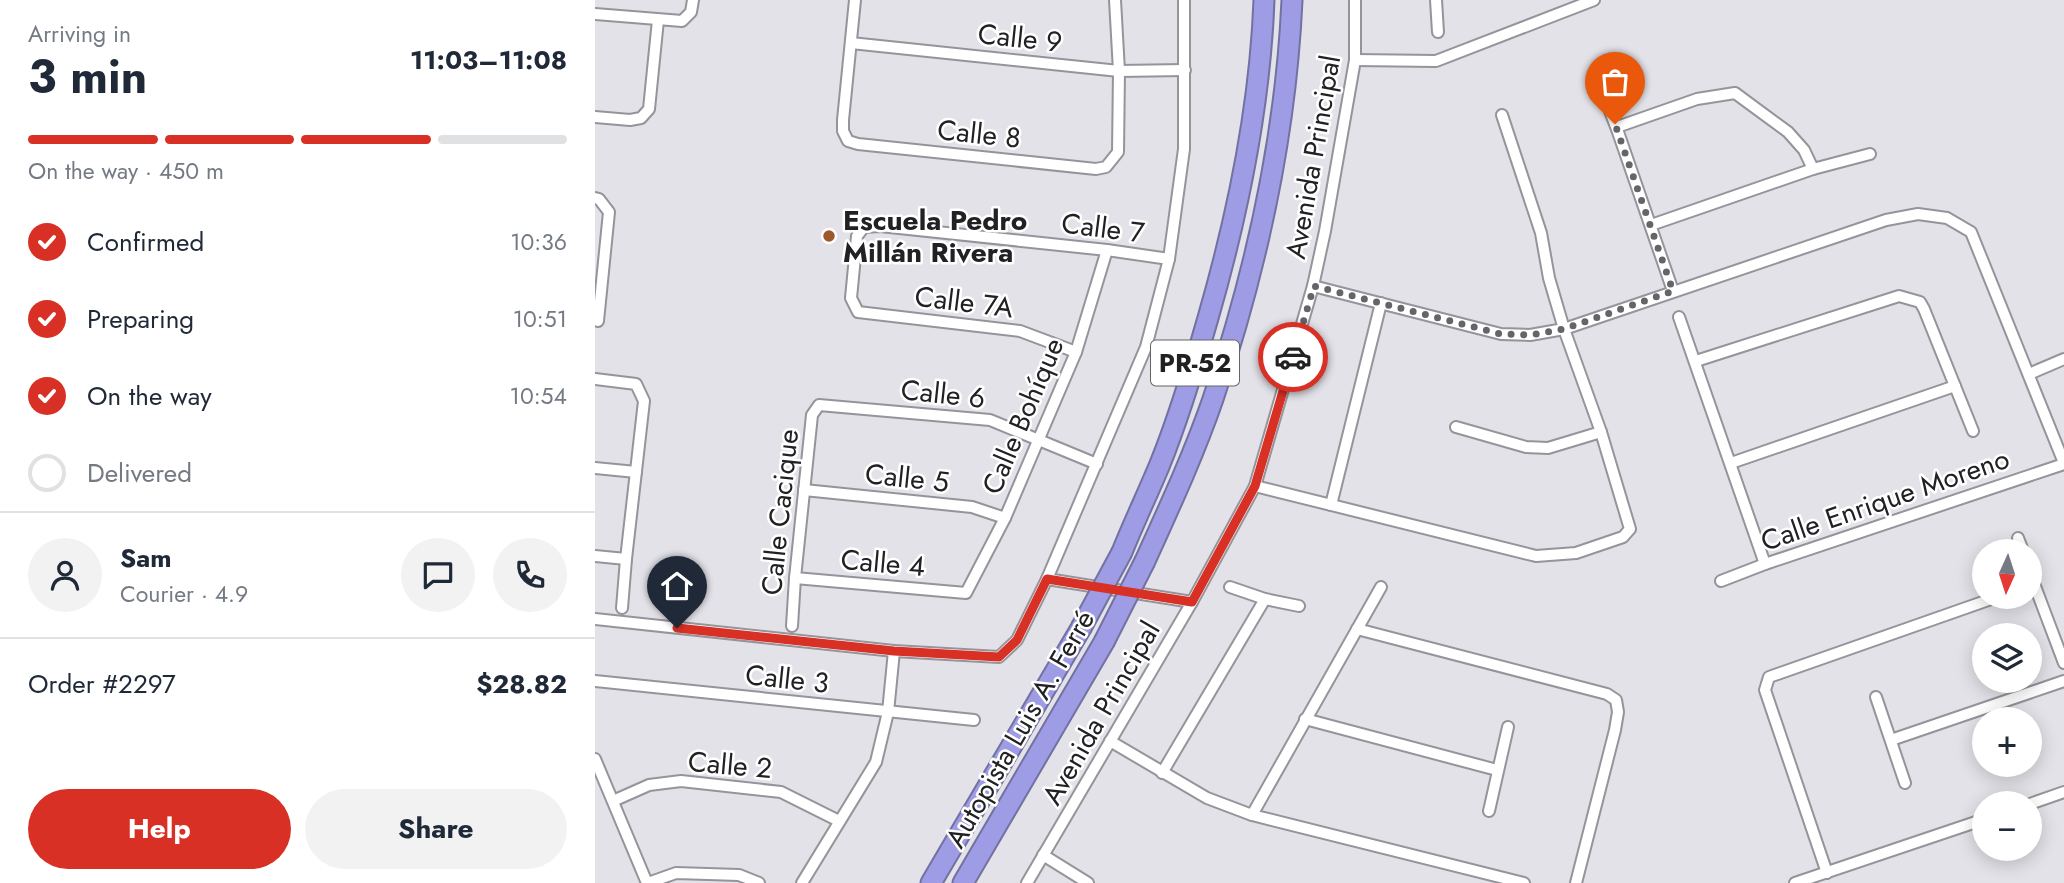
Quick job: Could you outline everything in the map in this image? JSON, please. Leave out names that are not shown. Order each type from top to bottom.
[{"type":"highway","name":"Autopista Luis A. Ferré","points":[[931,883],[1081,628],[1122,552],[1160,462],[1193,368],[1226,254],[1245,167],[1265,0]]},
{"type":"highway","name":"Autopista Luis A. Ferré","points":[[963,883],[1104,642],[1178,489],[1212,400],[1248,279],[1273,171],[1282,111],[1292,0]]},
{"type":"street","points":[[595,14],[682,21],[691,12],[693,0]]},
{"type":"street","points":[[851,43],[855,0]]},
{"type":"street","points":[[1115,0],[1119,71]]},
{"type":"street","points":[[595,619],[894,651],[999,657],[1017,640],[1047,579],[1146,346],[1169,259],[1184,149],[1184,0]]},
{"type":"street","name":"Avenida Principal","points":[[1027,883],[1192,602],[1255,486],[1314,286],[1356,60],[1355,0]]},
{"type":"street","points":[[1436,0],[1439,32]]},
{"type":"street","points":[[1356,60],[1436,61],[1575,3],[1594,0]]},
{"type":"street","points":[[595,117],[630,120],[641,118],[649,109],[658,20]]},
{"type":"street","name":"Calle 9","points":[[851,43],[1119,71],[1185,70]]},
{"type":"street","name":"Calle 8","points":[[851,43],[842,131],[848,141],[1096,169],[1106,167],[1118,152],[1119,71]]},
{"type":"street","points":[[1600,85],[1673,291]]},
{"type":"street","points":[[1617,127],[1697,99],[1735,93],[1788,132],[1804,150],[1813,169]]},
{"type":"street","points":[[1255,486],[1536,556],[1576,553],[1623,537],[1630,529],[1601,432],[1564,329],[1549,278],[1541,233],[1502,116]]},
{"type":"street","points":[[1651,225],[1813,169],[1870,154]]},
{"type":"street","points":[[597,199],[609,212],[598,288],[598,321]]},
{"type":"street","points":[[1314,286],[1501,334],[1530,335],[1564,329],[1886,220],[1918,214],[1947,218],[1971,232],[2064,463]]},
{"type":"street","name":"Calle 7","points":[[851,298],[857,236],[864,227],[880,226],[1169,259]]},
{"type":"street","name":"Calle Bohíque","points":[[966,593],[1005,518],[1076,352],[1107,250]]},
{"type":"street","points":[[1696,361],[1899,296],[1920,302],[1973,431]]},
{"type":"street","name":"Calle 7A","points":[[851,298],[858,312],[1020,331],[1076,352]]},
{"type":"street","points":[[1331,505],[1381,303]]},
{"type":"street","points":[[1679,317],[1765,564]]},
{"type":"street","points":[[2029,374],[2064,359]]},
{"type":"street","points":[[595,379],[636,384],[644,401],[622,608]]},
{"type":"street","points":[[1731,463],[1955,386]]},
{"type":"street","name":"Calle 6","points":[[819,405],[990,420],[1097,464]]},
{"type":"street","name":"Calle Cacique","points":[[792,626],[812,415],[819,405]]},
{"type":"street","points":[[1456,427],[1526,447],[1568,443],[1601,432]]},
{"type":"street","name":"Calle Enrique Moreno","points":[[1721,581],[2064,463]]},
{"type":"street","points":[[595,468],[636,472]]},
{"type":"street","name":"Calle 5","points":[[804,490],[972,507],[1005,518]]},
{"type":"street","points":[[595,555],[626,559]]},
{"type":"street","name":"Calle 4","points":[[795,578],[966,593]]},
{"type":"street","points":[[1047,579],[1192,602]]},
{"type":"street","points":[[1230,587],[1299,606]]},
{"type":"street","points":[[1252,815],[1381,587]]},
{"type":"street","points":[[1162,773],[1265,598]]},
{"type":"street","points":[[1827,873],[1765,690],[1769,677],[1972,606]]},
{"type":"street","points":[[2042,608],[2064,663]]},
{"type":"street","points":[[1357,629],[1607,694],[1616,700],[1618,712],[1615,730],[1576,883]]},
{"type":"street","points":[[802,883],[876,762],[888,712],[894,651]]},
{"type":"street","name":"Calle 3","points":[[595,681],[974,720]]},
{"type":"street","points":[[1891,740],[2064,681]]},
{"type":"street","points":[[1876,697],[1905,783]]},
{"type":"street","points":[[1305,719],[1497,770]]},
{"type":"street","points":[[1489,811],[1509,727]]},
{"type":"street","points":[[1110,741],[1207,798],[1252,815],[1524,883]]},
{"type":"street","points":[[595,759],[647,883],[676,873],[739,875],[759,883]]},
{"type":"street","name":"Calle 2","points":[[613,801],[649,785],[681,781],[781,792],[839,821]]},
{"type":"street","points":[[2042,800],[2064,792]]},
{"type":"street","points":[[1795,883],[1972,823]]},
{"type":"street","points":[[1043,855],[1088,883]]},
{"type":"way so far","points":[[1293,357],[1314,286],[1501,334],[1530,335],[1564,329],[1673,291],[1615,124]]},
{"type":"place","name":"Escuela Pedro Millán Rivera","points":[[829,236]]},
{"type":"route","points":[[677,628],[894,651],[999,657],[1017,640],[1047,579],[1192,602],[1255,486],[1293,357]]}]
